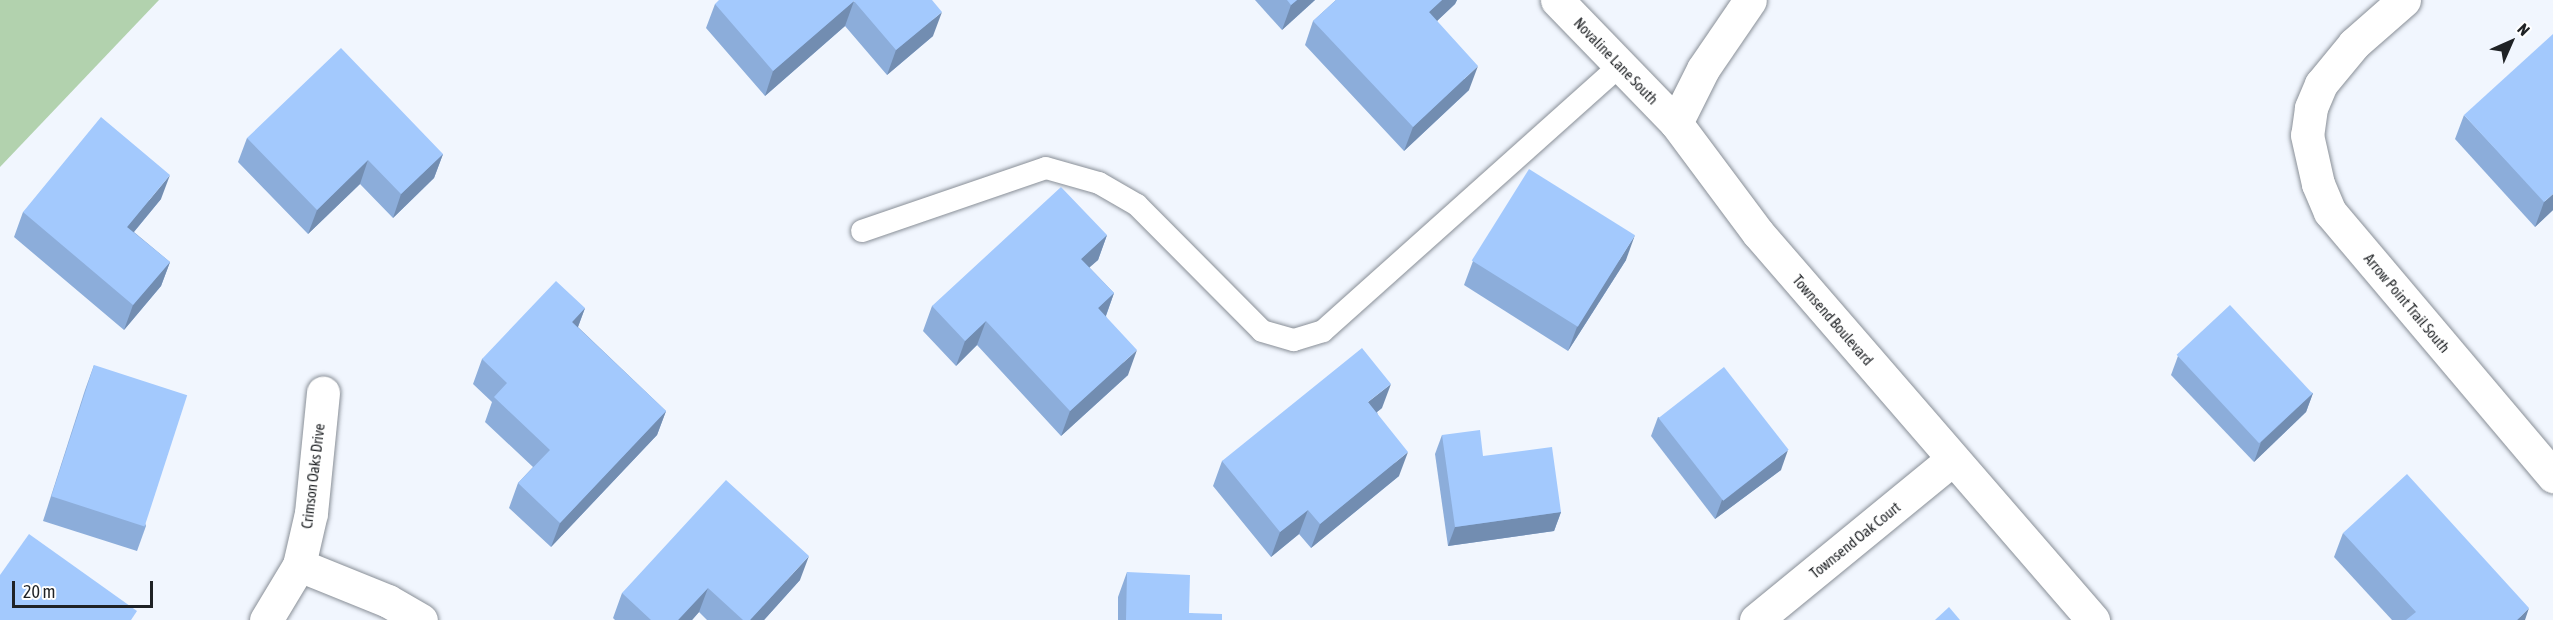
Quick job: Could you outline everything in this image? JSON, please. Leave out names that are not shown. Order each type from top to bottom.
[{"type":"street","name":"Novaline Lane South","points":[[1557,0],[1676,123]]},
{"type":"street","points":[[1676,123],[1702,69],[1750,0]]},
{"type":"street","name":"Arrow Point Trail South","points":[[2404,0],[2354,44],[2321,84],[2311,108],[2307,135],[2318,184],[2330,212],[2553,476]]},
{"type":"street","name":"Townsend Boulevard","points":[[1676,123],[1758,233],[2093,620]]},
{"type":"street","name":"Crimson Oaks Drive","points":[[266,620],[299,565],[311,513],[323,393]]},
{"type":"street","name":"Townsend Oak Court","points":[[1756,620],[1953,459]]},
{"type":"street","points":[[299,565],[388,601],[421,620]]},
{"type":"lane","points":[[862,231],[1046,168],[1100,183],[1137,205],[1262,331],[1294,340],[1323,330],[1621,65]]},
{"type":"green space","points":[[0,0],[159,0],[0,167]]},
{"type":"building","points":[[719,0],[932,0],[942,12],[896,50],[854,1],[773,71],[715,4]]},
{"type":"building","points":[[1287,0],[1297,0],[1291,5]]},
{"type":"building","points":[[1336,0],[1442,0],[1429,12],[1478,66],[1413,127],[1313,21]]},
{"type":"building","points":[[2553,34],[2553,194],[2544,202],[2464,115]]},
{"type":"building","points":[[341,48],[443,154],[401,194],[368,160],[317,210],[247,138]]},
{"type":"building","points":[[101,117],[170,175],[127,227],[170,262],[133,305],[23,212]]},
{"type":"building","points":[[1529,169],[1635,235],[1578,327],[1472,261]]},
{"type":"building","points":[[1061,187],[1107,235],[1081,259],[1114,293],[1098,308],[1137,350],[1070,411],[986,321],[965,341],[932,306]]},
{"type":"building","points":[[556,281],[585,308],[572,322],[666,411],[560,523],[518,483],[550,450],[494,397],[507,383],[482,359]]},
{"type":"building","points":[[2230,305],[2313,393],[2259,443],[2177,355]]},
{"type":"building","points":[[1362,348],[1391,384],[1368,402],[1408,452],[1320,524],[1308,510],[1280,532],[1222,461]]},
{"type":"building","points":[[94,365],[187,395],[145,527],[51,496]]},
{"type":"building","points":[[1724,367],[1789,450],[1723,501],[1659,418]]},
{"type":"building","points":[[1480,430],[1483,456],[1552,447],[1561,512],[1455,527],[1442,435]]},
{"type":"building","points":[[2407,474],[2529,608],[2517,620],[2406,620],[2416,612],[2343,533]]},
{"type":"building","points":[[726,480],[809,556],[750,620],[743,620],[708,588],[678,620],[651,620],[622,593]]},
{"type":"building","points":[[29,534],[137,611],[131,620],[0,620],[0,575]]},
{"type":"building","points":[[1127,572],[1190,575],[1189,613],[1222,614],[1222,620],[1126,620]]},
{"type":"building","points":[[1949,607],[1960,620],[1935,620]]}]
